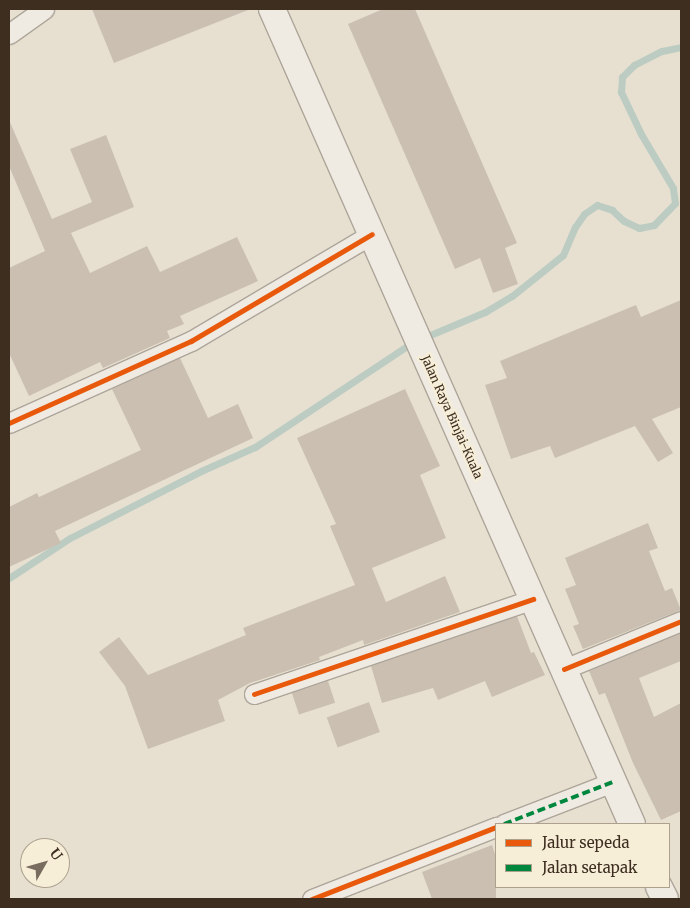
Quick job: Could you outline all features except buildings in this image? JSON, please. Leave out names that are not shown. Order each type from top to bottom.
[{"type":"main road","name":"Jalan Raya Binjai-Kuala","points":[[272,9],[632,823]]},
{"type":"street","points":[[9,34],[44,9]]},
{"type":"street","points":[[9,423],[191,341],[372,234]]},
{"type":"street","points":[[254,694],[533,599]]},
{"type":"street","points":[[564,670],[681,621]]},
{"type":"street","points":[[507,823],[613,782]]},
{"type":"street","points":[[312,899],[495,828]]},
{"type":"waterway","points":[[423,338],[485,312],[512,296],[563,255],[575,227],[584,214],[597,205],[612,210],[624,221],[639,228],[654,225],[675,203],[673,188],[641,134],[621,92],[622,77],[634,65],[662,51],[681,47]]},
{"type":"waterway","points":[[9,578],[70,538],[201,471],[255,447],[413,342]]},
{"type":"marked path","points":[[507,823],[613,782]]},
{"type":"cycle path","points":[[9,423],[191,341],[372,234]]},
{"type":"cycle path","points":[[254,694],[533,599]]},
{"type":"cycle path","points":[[564,669],[681,621]]},
{"type":"cycle path","points":[[312,899],[495,827]]}]
